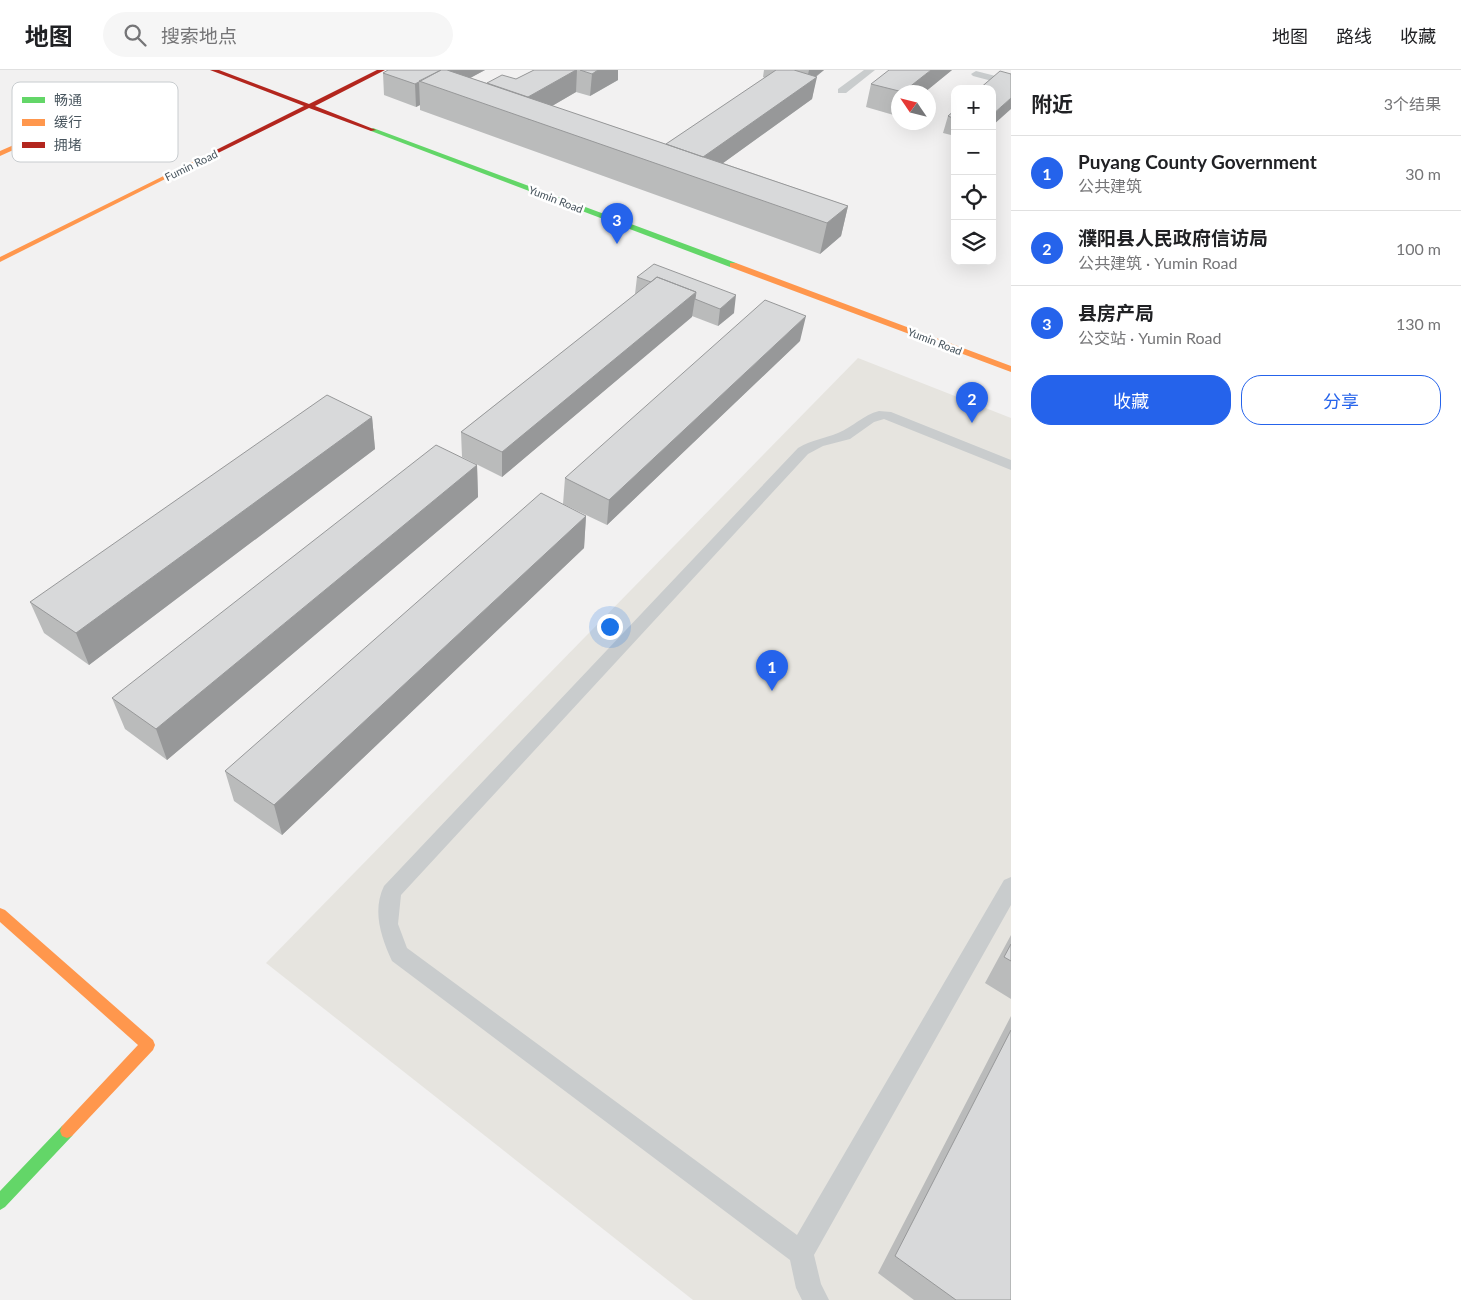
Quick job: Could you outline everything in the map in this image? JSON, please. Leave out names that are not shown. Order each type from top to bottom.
[{"type":"street","name":"Yumin Road","points":[[213,70],[1011,369]]},
{"type":"street","name":"Fumin Road","points":[[0,260],[382,70]]},
{"type":"street","points":[[0,154],[12,149]]},
{"type":"street","points":[[0,914],[148,1045],[0,1202]]},
{"type":"lane","points":[[842,91],[870,70]]},
{"type":"lane","points":[[976,74],[1011,83]]},
{"type":"lane","points":[[816,1300],[809,1288],[801,1253],[399,954],[388,924],[391,892],[803,451],[819,442],[833,440],[851,433],[863,422],[876,415],[886,415],[1011,465]]},
{"type":"lane","points":[[801,1253],[1011,886]]},
{"type":"shaded area","points":[[858,358],[1011,418],[1011,1300],[693,1300],[266,963]]},
{"type":"building","points":[[388,70],[441,70],[415,84],[383,73]]},
{"type":"building","points":[[441,70],[447,70],[848,206],[827,223],[419,81]]},
{"type":"building","points":[[534,70],[576,70],[528,97],[487,83],[502,75],[516,79]]},
{"type":"building","points":[[580,70],[598,70],[592,74]]},
{"type":"building","points":[[776,70],[794,70],[817,77],[703,157],[666,144]]},
{"type":"building","points":[[889,70],[931,70],[912,85],[891,85],[891,89],[871,84]]},
{"type":"building","points":[[1000,71],[1011,74],[1011,98],[996,111],[996,85],[984,85]]},
{"type":"building","points":[[654,264],[736,295],[720,309],[695,299],[696,292],[657,277],[651,282],[637,277]]},
{"type":"building","points":[[657,277],[696,292],[502,452],[461,432]]},
{"type":"building","points":[[765,300],[806,316],[609,500],[565,478]]},
{"type":"building","points":[[327,395],[372,417],[76,633],[30,602]]},
{"type":"building","points":[[436,445],[477,465],[156,729],[112,698]]},
{"type":"building","points":[[541,493],[586,516],[274,805],[225,771]]},
{"type":"building","points":[[1011,944],[1011,961],[1004,957]]},
{"type":"building","points":[[1011,1030],[1011,1300],[956,1300],[895,1256]]},
{"type":"traffic: fast","points":[[373,130],[733,265]]},
{"type":"traffic: fast","points":[[0,1202],[67,1131]]},
{"type":"traffic: slow","points":[[0,154],[12,149]]},
{"type":"traffic: slow","points":[[0,260],[214,153]]},
{"type":"traffic: slow","points":[[733,265],[1011,369]]},
{"type":"traffic: slow","points":[[0,914],[148,1045],[67,1131]]},
{"type":"traffic: jam","points":[[213,70],[373,130]]},
{"type":"traffic: jam","points":[[214,153],[382,70]]},
{"type":"place","name":"县房产局","points":[[617,244]]},
{"type":"place","name":"濮阳县人民政府信访局","points":[[972,423]]},
{"type":"place","name":"Puyang County Government","points":[[772,691]]}]
